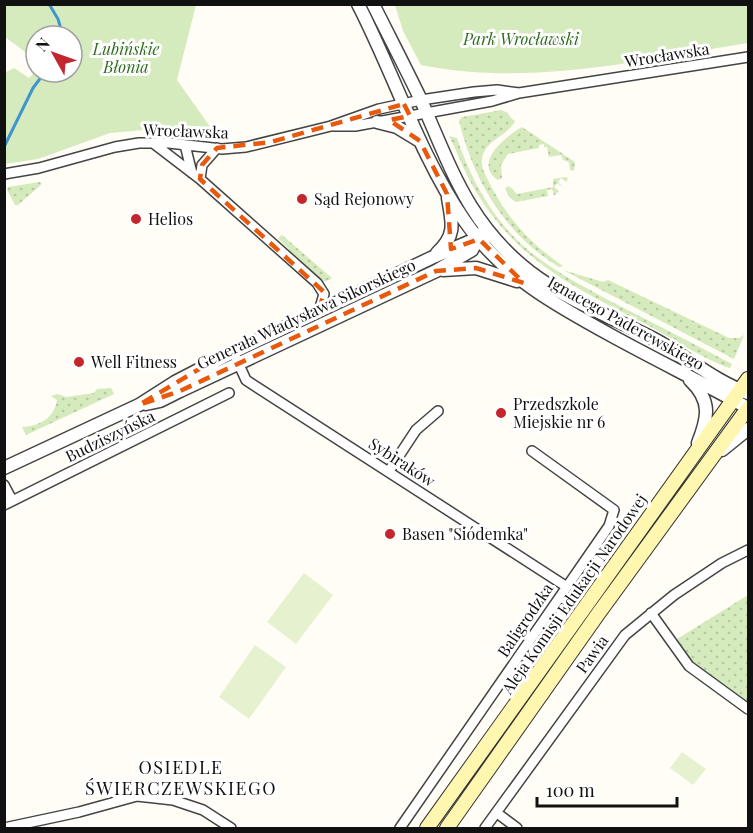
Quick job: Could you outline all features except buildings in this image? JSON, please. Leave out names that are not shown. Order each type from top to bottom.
[{"type":"main road","name":"Aleja Komisji Edukacji Narodowej","points":[[428,828],[693,456],[743,390]]},
{"type":"main road","name":"Aleja Komisji Edukacji Narodowej","points":[[447,828],[598,614],[748,408]]},
{"type":"street","name":"Ignacego Paderewskiego","points":[[358,4],[420,141],[447,194],[479,239],[505,267],[543,297],[682,374],[743,390]]},
{"type":"street","name":"Ignacego Paderewskiego","points":[[373,4],[421,100],[458,185],[481,222],[500,244],[532,273],[562,293],[653,339],[710,375],[743,390]]},
{"type":"street","name":"Wrocławska","points":[[331,126],[355,126],[492,101],[519,93],[748,57]]},
{"type":"street","name":"Wrocławska","points":[[4,174],[39,168],[124,145],[153,143],[236,148],[331,126],[374,110],[421,100],[497,90],[519,93]]},
{"type":"street","points":[[377,122],[397,127],[420,141]]},
{"type":"street","points":[[153,143],[260,230],[321,287],[324,294],[319,311]]},
{"type":"street","points":[[184,145],[196,176]]},
{"type":"street","points":[[196,176],[202,165],[217,148]]},
{"type":"street","points":[[431,258],[447,243],[452,232],[447,194]]},
{"type":"street","points":[[481,222],[479,239],[500,244]]},
{"type":"street","name":"Generała Władysława Sikorskiego","points":[[4,468],[139,405],[175,382],[233,351],[431,258],[471,240],[479,239]]},
{"type":"street","name":"Generała Władysława Sikorskiego","points":[[139,405],[160,401],[436,271],[472,250],[479,239]]},
{"type":"street","points":[[436,271],[476,268],[524,283]]},
{"type":"street","name":"Sybiraków","points":[[233,351],[246,380],[567,587]]},
{"type":"street","points":[[682,374],[702,394],[707,413],[706,424],[693,456]]},
{"type":"street","name":"Ignacego Paderewskiego","points":[[743,390],[748,408]]},
{"type":"street","name":"Budziszyńska","points":[[8,502],[229,393]]},
{"type":"street","points":[[389,471],[416,430],[438,411]]},
{"type":"street","points":[[712,459],[736,436],[748,429]]},
{"type":"street","name":"Baligrodzka","points":[[400,828],[609,526],[614,510],[532,451]]},
{"type":"street","points":[[4,485],[8,502]]},
{"type":"street","name":"Pawia","points":[[485,828],[616,646],[634,626],[722,563],[748,550]]},
{"type":"street","points":[[651,612],[689,666],[748,709]]},
{"type":"street","points":[[4,828],[137,796],[172,800],[203,810],[231,828]]},
{"type":"street","points":[[496,813],[516,828]]},
{"type":"highlighted area","points":[[404,104],[410,116],[389,120],[420,141],[447,194],[451,249],[479,239],[524,283],[476,268],[436,271],[180,391],[139,405],[206,365],[319,311],[324,292],[200,179],[202,165],[217,148],[271,142]]},
{"type":"green space","name":"Lubińskie Błonia","points":[[5,4],[196,5],[177,80],[216,135],[156,129],[110,133],[38,159],[5,164],[6,72],[14,68],[24,75],[24,84],[84,84],[84,24],[24,24],[24,51],[5,37]]},
{"type":"green space","name":"Park Wrocławski","points":[[395,5],[748,5],[748,43],[585,69],[503,73],[462,71],[421,65],[403,31]]},
{"type":"green space","points":[[502,110],[515,121],[486,149],[482,166],[512,219],[540,249],[563,266],[559,267],[523,239],[494,204],[473,165],[459,121],[462,117]]},
{"type":"green space","points":[[522,127],[575,162],[574,171],[570,170],[569,162],[563,160],[561,155],[549,157],[544,144],[539,145],[539,148],[508,154],[501,165],[502,178],[498,180],[491,173],[490,158],[501,143]]},
{"type":"green space","points":[[449,136],[457,138],[471,174],[490,207],[505,227],[528,250],[555,270],[584,287],[732,364],[730,368],[702,356],[576,287],[531,256],[492,216],[471,184]]},
{"type":"green space","points":[[566,177],[568,179],[566,182],[561,178],[558,182],[563,187],[557,183],[554,187],[559,191],[555,195],[551,189],[547,190],[548,196],[516,202],[509,197],[505,188],[509,186],[517,194],[553,187],[553,179]]},
{"type":"green space","points":[[40,182],[42,184],[18,205],[15,205],[7,190],[8,187]]},
{"type":"green space","points":[[282,235],[332,278],[321,283],[290,255],[289,249],[278,238]]},
{"type":"green space","points":[[563,270],[603,282],[608,280],[729,338],[739,338],[744,335],[734,359]]},
{"type":"green space","points":[[111,388],[114,394],[26,435],[22,427],[40,423],[53,412],[57,400],[51,396],[58,394],[66,397]]},
{"type":"green space","points":[[304,573],[333,595],[296,644],[267,622]]},
{"type":"green space","points":[[748,595],[748,703],[694,666],[677,639]]},
{"type":"green space","points":[[255,645],[286,667],[249,719],[219,697]]},
{"type":"green space","points":[[682,752],[706,769],[693,785],[670,768]]},
{"type":"waterway","points":[[49,4],[59,24]]},
{"type":"waterway","points":[[4,147],[36,84]]},
{"type":"place","name":"Sąd Rejonowy","points":[[302,199]]},
{"type":"place","name":"Helios","points":[[136,219]]},
{"type":"place","name":"Well Fitness","points":[[79,362]]},
{"type":"place","name":"Przedszkole Miejskie nr 6","points":[[501,413]]},
{"type":"place","name":"Basen \"Siódemka\"","points":[[390,534]]},
{"type":"district","name":"OSIEDLE ŚWIERCZEWSKIEGO","points":[[181,778]]}]
